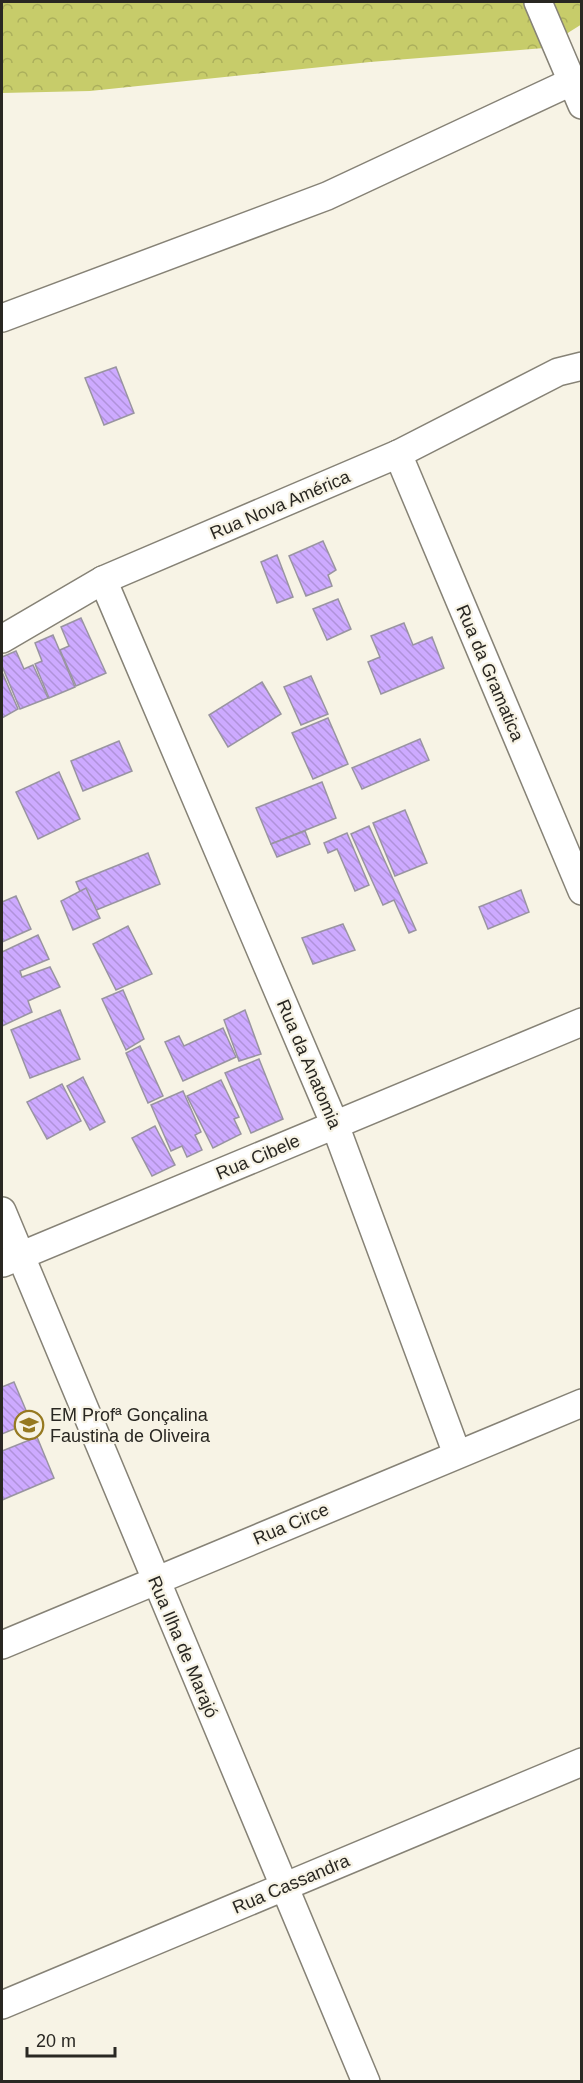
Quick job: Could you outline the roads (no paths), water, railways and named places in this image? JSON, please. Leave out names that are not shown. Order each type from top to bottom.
[{"type":"street","points":[[2,318],[327,196],[577,94],[538,2]]},
{"type":"street","name":"Rua Nova América","points":[[2,639],[103,580],[398,454],[570,369],[582,353]]},
{"type":"street","name":"Rua da Gramatica","points":[[398,454],[582,891]]},
{"type":"street","name":"Rua da Anatomia","points":[[103,580],[335,1125],[457,1454]]},
{"type":"street","name":"Rua Cibele","points":[[10,1260],[582,1022]]},
{"type":"street","name":"Rua Ilha de Marajó","points":[[2,1211],[10,1260],[156,1581],[366,2082]]},
{"type":"street","name":"Rua Circe","points":[[2,1646],[582,1403]]},
{"type":"street","name":"Rua Cassandra","points":[[2,2005],[582,1762]]},
{"type":"place","name":"EM Profª Gonçalina Faustina de Oliveira","points":[[29,1425]]}]
